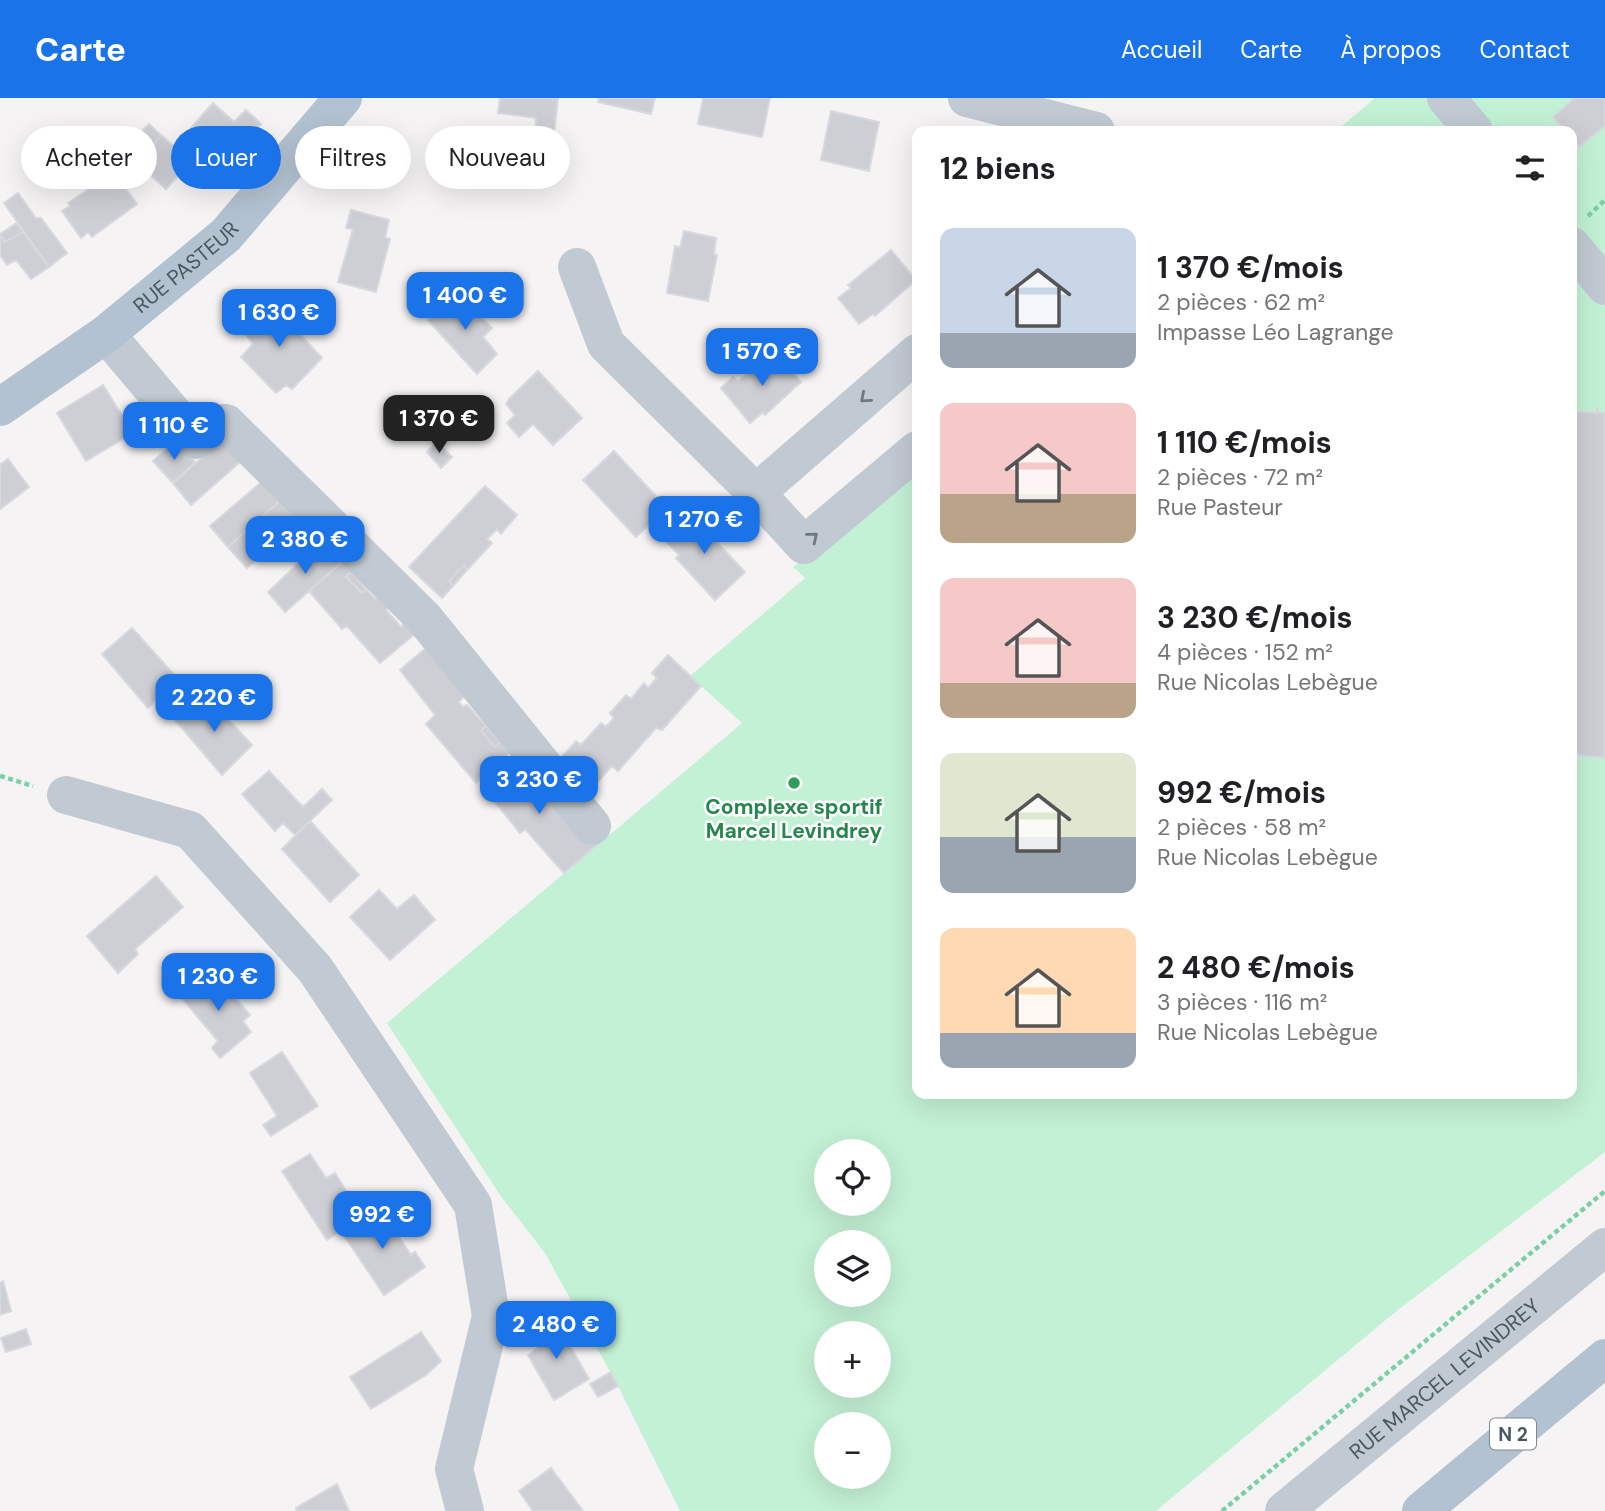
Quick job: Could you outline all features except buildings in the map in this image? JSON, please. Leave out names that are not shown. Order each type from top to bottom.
[{"type":"main road","name":"RUE PASTEUR","points":[[0,407],[106,334],[226,235],[343,98]]},
{"type":"main road","name":"N 2","points":[[1421,1511],[1605,1358]]},
{"type":"street","points":[[967,98],[1076,126]]},
{"type":"street","points":[[1446,98],[1470,126]]},
{"type":"street","points":[[1577,252],[1605,286]]},
{"type":"street","points":[[577,267],[606,344],[756,493],[804,545],[912,454]]},
{"type":"street","points":[[106,334],[196,440],[226,424],[424,618],[592,826]]},
{"type":"street","points":[[756,493],[912,358]]},
{"type":"street","points":[[66,796],[190,830],[315,969],[473,1205],[491,1316],[454,1469],[465,1511]]},
{"type":"street","name":"RUE MARCEL LEVINDREY","points":[[1284,1511],[1605,1247]]},
{"type":"path","points":[[1222,1511],[1605,1191]]},
{"type":"green space","name":"Complexe sportif Marcel Levindrey","points":[[1375,98],[1605,98],[1605,1152],[1394,1313],[1156,1511],[680,1511],[618,1386],[545,1253],[500,1195],[387,1023],[742,723],[690,676],[805,578],[793,567],[854,522],[912,469],[912,1099],[1577,1099],[1577,126],[1342,126]]},
{"type":"place","name":"Complexe sportif Marcel Levindrey","points":[[794,783]]}]
